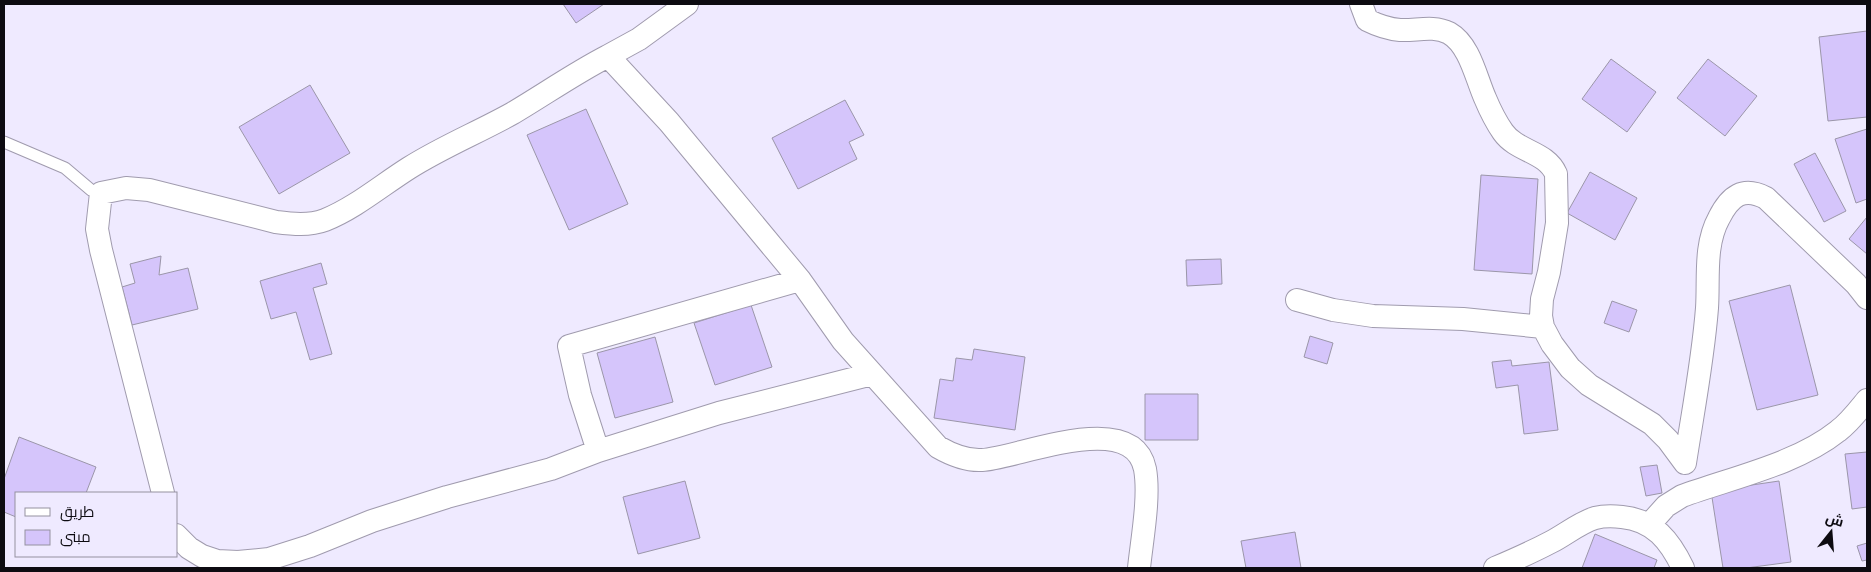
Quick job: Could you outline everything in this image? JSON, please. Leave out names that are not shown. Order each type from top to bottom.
[{"type":"street","points":[[163,492],[101,250],[97,229],[101,193],[126,188],[149,190],[276,222],[292,224],[318,222],[342,211],[411,167],[515,112],[575,74],[639,39],[687,4]]},
{"type":"street","points":[[1361,4],[1367,20],[1375,24],[1400,30],[1439,30],[1452,35],[1465,49],[1486,100],[1504,133],[1515,143],[1544,158],[1553,168],[1556,174],[1557,223],[1549,272],[1542,299],[1541,316],[1543,327],[1552,344],[1570,368],[1590,385],[1652,424],[1668,440],[1685,463]]},
{"type":"street","points":[[608,56],[669,122],[800,280],[843,341],[938,447],[957,457],[980,460],[1082,440],[1115,441],[1134,450],[1144,467],[1146,483],[1140,568]]},
{"type":"street","points":[[1682,496],[1707,308],[1710,246],[1719,218],[1736,196],[1740,193],[1750,192],[1766,198],[1856,284],[1867,298]]},
{"type":"street","points":[[598,451],[580,395],[569,346],[800,280]]},
{"type":"street","points":[[1297,300],[1334,310],[1373,316],[1463,318],[1543,327]]},
{"type":"street","points":[[178,537],[189,548],[202,556],[218,561],[238,562],[269,559],[310,546],[372,521],[447,497],[551,469],[598,451],[719,413],[872,374]]},
{"type":"street","points":[[1649,525],[1666,506],[1682,496],[1800,454],[1840,430],[1867,400]]},
{"type":"street","points":[[1495,568],[1528,554],[1585,522],[1610,516],[1631,518],[1649,525],[1658,531],[1675,552],[1683,568]]},
{"type":"lane","points":[[4,142],[65,168],[91,190],[101,193]]},
{"type":"building","points":[[563,4],[604,4],[576,23]]},
{"type":"building","points":[[1867,31],[1867,117],[1828,121],[1819,37]]},
{"type":"building","points":[[1611,59],[1656,92],[1627,132],[1582,99]]},
{"type":"building","points":[[1708,59],[1757,96],[1725,136],[1677,98]]},
{"type":"building","points":[[310,85],[350,153],[279,194],[239,127]]},
{"type":"building","points":[[845,100],[864,135],[849,142],[857,159],[798,189],[772,138]]},
{"type":"building","points":[[586,109],[628,204],[569,230],[527,135]]},
{"type":"building","points":[[1867,129],[1867,199],[1856,203],[1835,139]]},
{"type":"building","points":[[1815,153],[1846,211],[1824,222],[1794,164]]},
{"type":"building","points":[[1590,172],[1637,198],[1615,240],[1567,213]]},
{"type":"building","points":[[1481,175],[1538,179],[1532,274],[1474,270]]},
{"type":"building","points":[[1867,217],[1867,254],[1849,239]]},
{"type":"building","points":[[161,256],[159,275],[188,268],[198,309],[132,325],[122,287],[135,283],[130,264]]},
{"type":"building","points":[[1221,259],[1222,284],[1187,286],[1186,260]]},
{"type":"building","points":[[321,263],[327,284],[313,288],[332,354],[310,360],[296,312],[271,319],[260,281]]},
{"type":"building","points":[[1790,285],[1818,395],[1757,410],[1729,301]]},
{"type":"building","points":[[1612,301],[1637,310],[1629,332],[1604,323]]},
{"type":"building","points":[[751,305],[772,367],[715,385],[694,323]]},
{"type":"building","points":[[1310,336],[1333,343],[1327,364],[1304,357]]},
{"type":"building","points":[[655,337],[673,402],[615,418],[597,353]]},
{"type":"building","points":[[974,349],[1025,357],[1015,430],[934,418],[940,379],[953,381],[956,358],[972,360]]},
{"type":"building","points":[[1511,360],[1512,366],[1549,362],[1558,430],[1524,434],[1518,385],[1496,388],[1492,362]]},
{"type":"building","points":[[1145,394],[1198,394],[1198,440],[1145,440]]},
{"type":"building","points":[[19,437],[96,467],[86,492],[15,492],[15,517],[4,512],[4,479]]},
{"type":"building","points":[[1867,452],[1867,507],[1852,509],[1845,454]]},
{"type":"building","points":[[1657,465],[1662,493],[1646,496],[1640,467]]},
{"type":"building","points":[[685,481],[700,538],[638,554],[623,497]]},
{"type":"building","points":[[1779,481],[1791,562],[1746,568],[1723,568],[1711,491]]},
{"type":"building","points":[[1295,532],[1301,568],[1246,568],[1241,541]]},
{"type":"building","points":[[1595,534],[1657,560],[1654,568],[1582,568]]},
{"type":"building","points":[[1867,543],[1867,560],[1862,561],[1857,546]]}]
